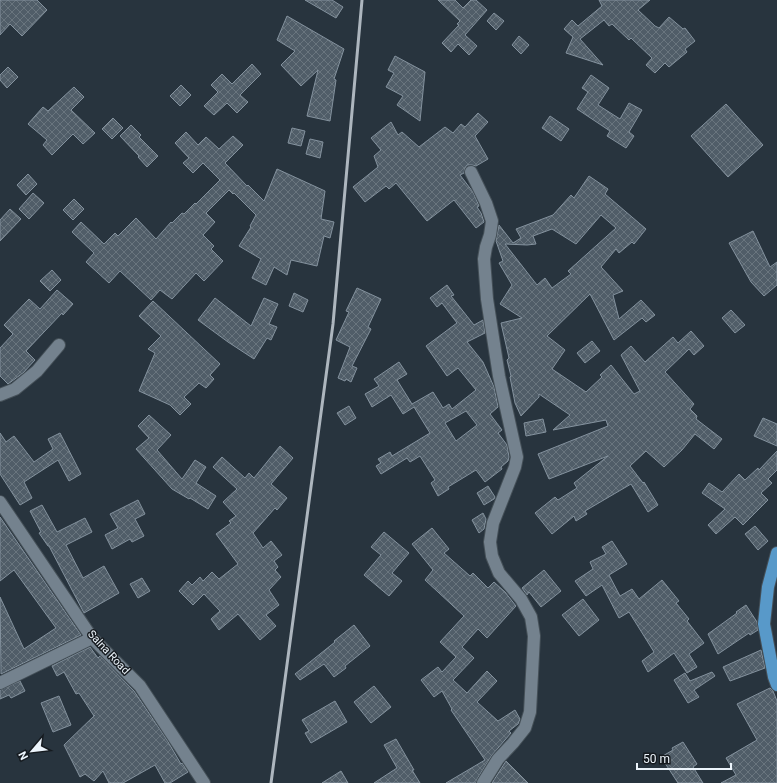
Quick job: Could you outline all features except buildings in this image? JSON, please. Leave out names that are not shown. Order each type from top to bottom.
[{"type":"main road","points":[[777,552],[768,587],[764,624],[774,677],[777,685]]},
{"type":"street","points":[[471,172],[486,203],[492,221],[484,259],[487,299],[499,376],[517,457],[515,467],[492,523],[490,542],[492,556],[499,573],[531,617],[534,636],[530,712],[525,728],[498,759],[483,783]]},
{"type":"street","points":[[0,395],[15,389],[37,372],[59,345]]},
{"type":"street","name":"Salna Road","points":[[0,502],[92,638],[140,686],[204,783]]},
{"type":"street","points":[[0,683],[92,638]]},
{"type":"railway","points":[[271,783],[333,324],[362,0]]}]
